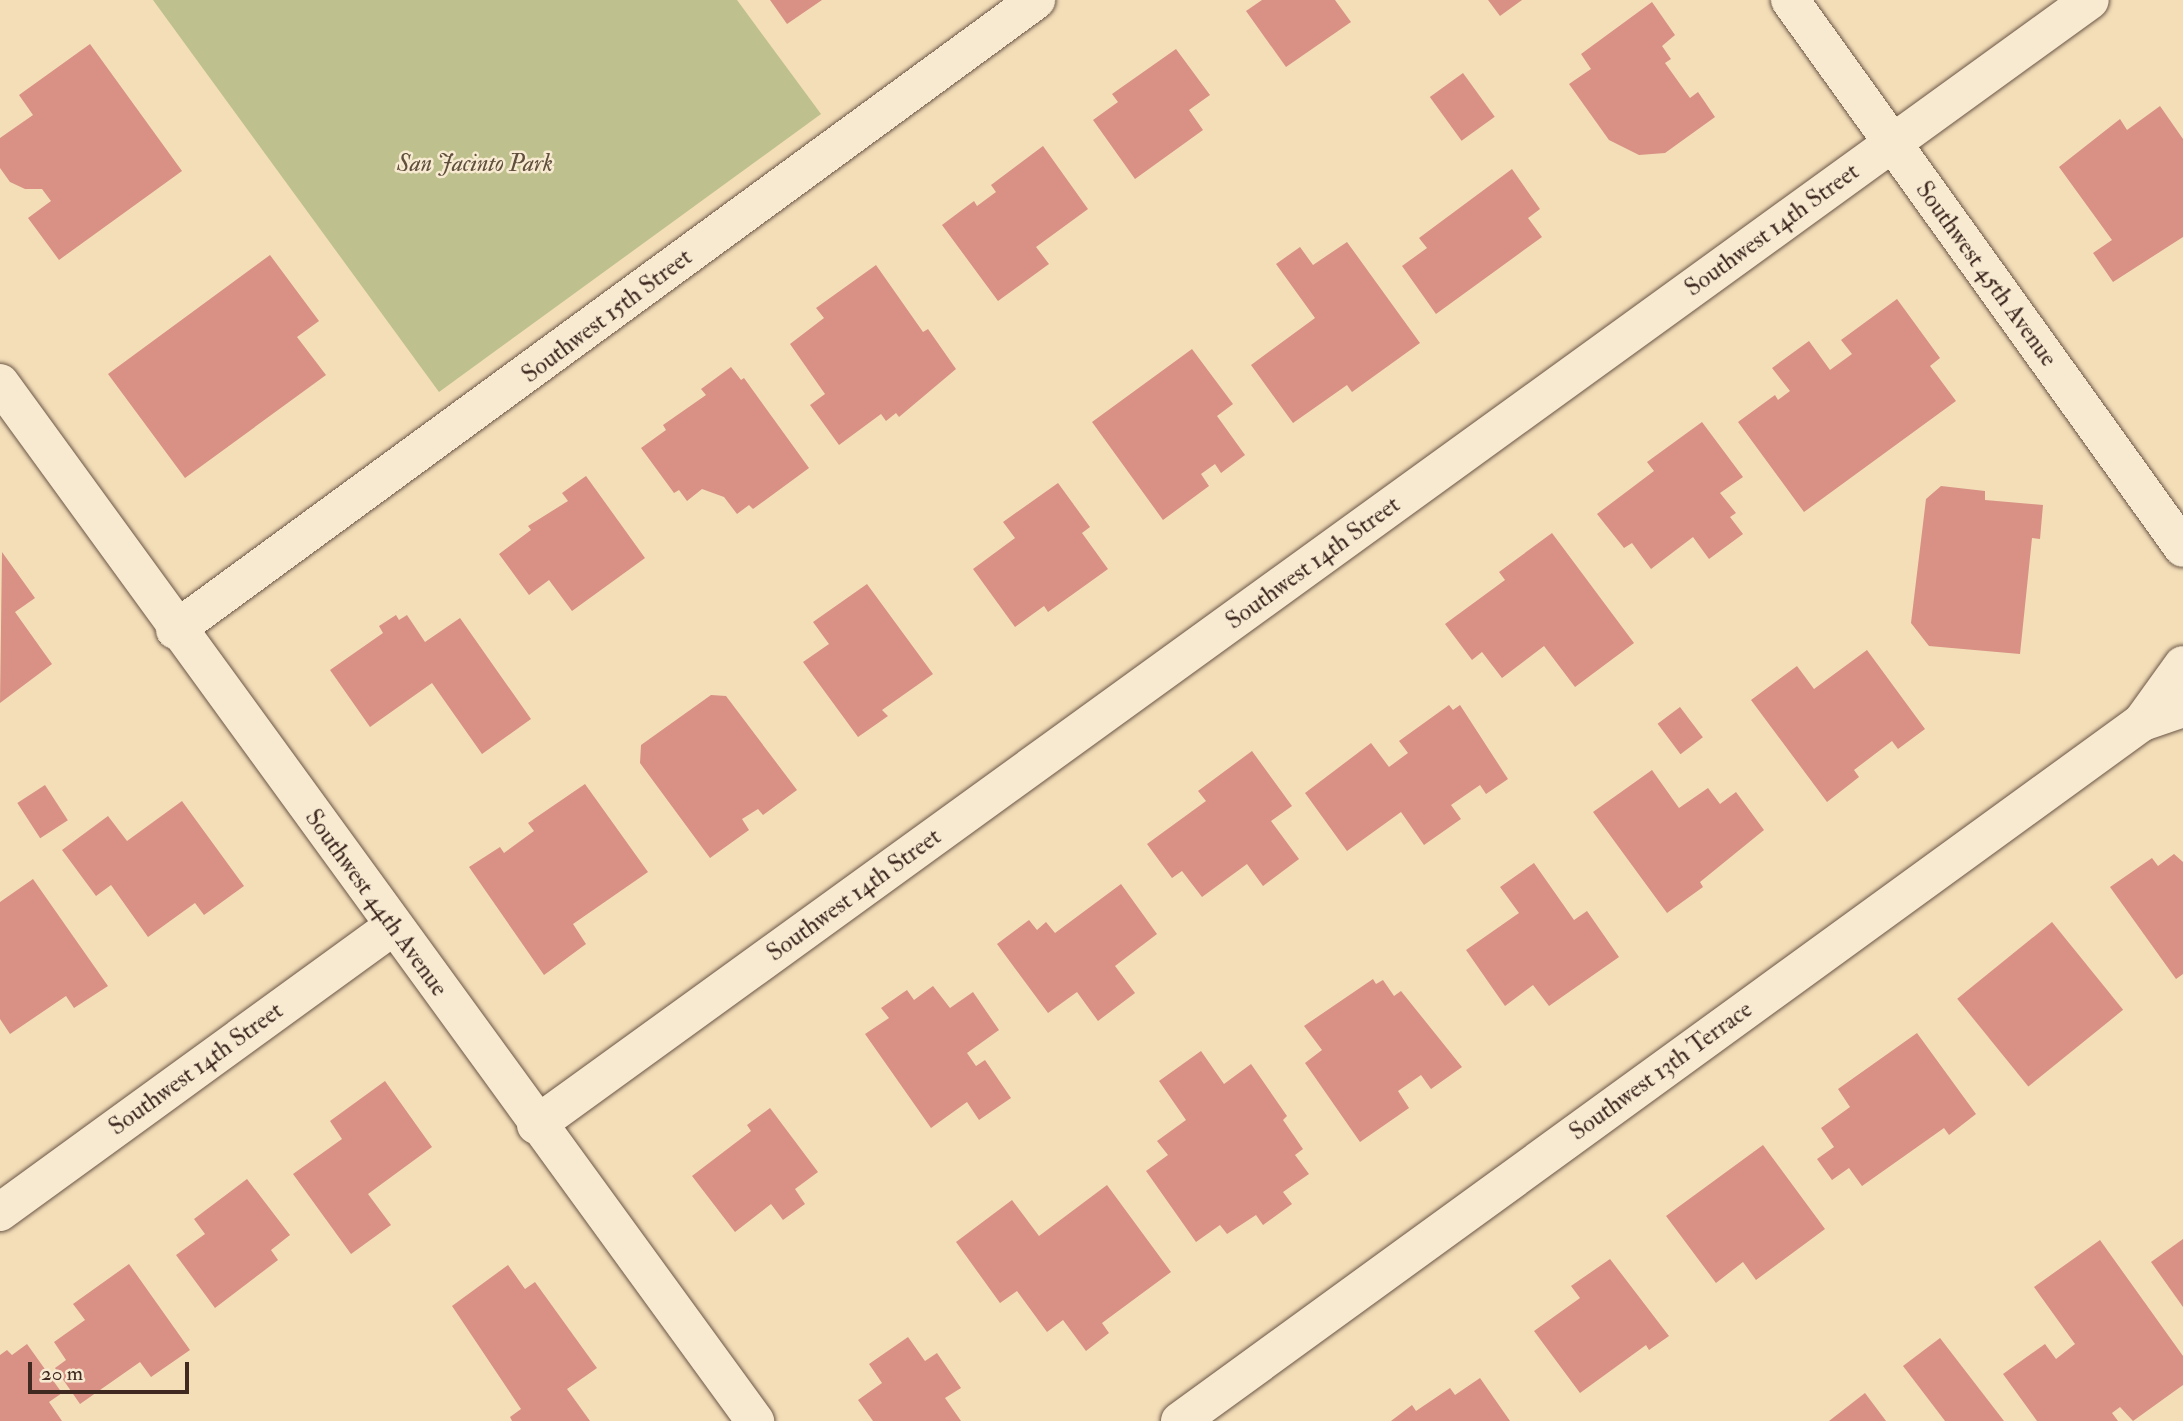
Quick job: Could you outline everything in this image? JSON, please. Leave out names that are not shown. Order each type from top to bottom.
[{"type":"street","name":"Southwest 15th Street","points":[[175,630],[1036,0]]},
{"type":"street","name":"Southwest 45th Avenue","points":[[1790,0],[2183,548]]},
{"type":"street","name":"Southwest 14th Street","points":[[536,1125],[2090,0]]},
{"type":"street","name":"Southwest 44th Avenue","points":[[4,397],[755,1421]]},
{"type":"street","name":"Southwest 13th Terrace","points":[[2142,722],[2183,666]]},
{"type":"street","name":"Southwest 13th Terrace","points":[[1180,1421],[2142,722],[2183,708]]},
{"type":"street","name":"Southwest 14th Street","points":[[0,1212],[393,926]]},
{"type":"green space","name":"San Jacinto Park","points":[[153,0],[737,0],[821,114],[439,392]]},
{"type":"building","points":[[770,0],[822,0],[787,24]]},
{"type":"building","points":[[1262,0],[1335,0],[1351,22],[1286,67],[1246,11]]},
{"type":"building","points":[[1488,0],[1522,0],[1500,16]]},
{"type":"building","points":[[1652,2],[1675,35],[1662,46],[1671,59],[1665,63],[1690,98],[1698,92],[1715,117],[1665,153],[1639,155],[1609,140],[1569,84],[1591,69],[1581,54]]},
{"type":"building","points":[[90,44],[182,171],[59,260],[28,218],[51,201],[42,189],[25,189],[10,182],[0,168],[0,138],[33,115],[19,95]]},
{"type":"building","points":[[1176,49],[1210,95],[1189,110],[1203,130],[1135,179],[1093,120],[1118,102],[1112,94]]},
{"type":"building","points":[[1463,73],[1495,117],[1462,141],[1430,97]]},
{"type":"building","points":[[2160,106],[2183,139],[2183,237],[2113,282],[2093,253],[2112,240],[2059,167],[2120,119],[2127,130]]},
{"type":"building","points":[[1043,146],[1088,209],[1036,247],[1049,264],[998,301],[942,225],[974,201],[977,206],[996,192],[991,185]]},
{"type":"building","points":[[1512,169],[1540,209],[1528,218],[1542,237],[1436,314],[1402,266],[1427,248],[1419,238]]},
{"type":"building","points":[[1347,242],[1420,343],[1352,392],[1347,385],[1293,423],[1251,365],[1315,318],[1276,264],[1300,247],[1313,265]]},
{"type":"building","points":[[270,255],[319,321],[297,337],[326,375],[185,478],[108,374]]},
{"type":"building","points":[[876,265],[923,332],[928,329],[956,369],[899,417],[896,413],[886,421],[881,414],[839,445],[810,405],[825,394],[790,344],[824,318],[816,308]]},
{"type":"building","points":[[1897,299],[1940,358],[1930,366],[1956,401],[1804,512],[1738,422],[1775,395],[1778,400],[1790,391],[1772,368],[1809,341],[1830,370],[1852,354],[1841,340]]},
{"type":"building","points":[[1192,349],[1233,404],[1217,416],[1245,455],[1221,473],[1215,464],[1201,474],[1209,486],[1163,520],[1092,422]]},
{"type":"building","points":[[731,367],[741,380],[744,378],[809,468],[753,509],[749,505],[737,514],[724,497],[702,489],[687,501],[679,490],[674,493],[641,448],[666,430],[663,425],[706,395],[701,389]]},
{"type":"building","points":[[1702,422],[1743,477],[1720,493],[1736,513],[1730,517],[1743,534],[1709,559],[1693,537],[1651,569],[1632,543],[1624,548],[1597,514],[1654,471],[1647,462]]},
{"type":"building","points":[[586,476],[645,558],[572,611],[549,580],[529,595],[499,554],[531,530],[528,526],[568,501],[562,493]]},
{"type":"building","points":[[1058,483],[1090,527],[1082,533],[1108,569],[1048,612],[1044,606],[1015,627],[973,569],[1015,538],[1003,522]]},
{"type":"building","points":[[1941,486],[1985,491],[1985,500],[2043,505],[2040,539],[2032,538],[2020,654],[1929,646],[1911,623],[1926,499]]},
{"type":"building","points":[[1552,533],[1634,643],[1575,687],[1544,646],[1502,678],[1482,652],[1472,660],[1445,624],[1505,580],[1499,572]]},
{"type":"building","points":[[2,552],[35,598],[15,612],[52,664],[0,703]]},
{"type":"building","points":[[867,584],[933,674],[882,710],[888,716],[858,737],[803,662],[829,644],[813,622]]},
{"type":"building","points":[[396,615],[399,620],[407,615],[425,642],[460,618],[531,719],[482,754],[432,683],[370,727],[330,670],[383,633],[379,626]]},
{"type":"building","points":[[1867,650],[1925,729],[1898,749],[1892,741],[1854,770],[1859,777],[1827,802],[1751,700],[1797,666],[1814,689]]},
{"type":"building","points":[[711,695],[726,696],[797,790],[763,815],[758,809],[742,819],[749,830],[710,858],[640,763],[641,745]]},
{"type":"building","points":[[1449,705],[1453,710],[1460,705],[1508,779],[1486,794],[1480,785],[1451,805],[1461,819],[1424,845],[1401,812],[1347,851],[1305,793],[1371,743],[1389,767],[1408,753],[1399,741]]},
{"type":"building","points":[[1680,707],[1703,737],[1681,754],[1658,724]]},
{"type":"building","points":[[1252,751],[1292,806],[1271,821],[1299,859],[1263,886],[1247,864],[1202,897],[1182,871],[1172,878],[1147,844],[1206,801],[1198,791]]},
{"type":"building","points":[[1652,770],[1679,808],[1708,788],[1720,804],[1736,792],[1764,830],[1700,882],[1703,887],[1667,913],[1593,812]]},
{"type":"building","points":[[585,784],[648,872],[573,924],[586,944],[544,975],[469,867],[500,847],[504,853],[534,831],[528,823]]},
{"type":"building","points":[[45,785],[68,820],[40,838],[17,803]]},
{"type":"building","points":[[182,801],[244,886],[204,915],[195,903],[148,937],[111,885],[96,896],[62,850],[108,816],[127,841]]},
{"type":"building","points":[[2174,854],[2183,862],[2183,974],[2176,979],[2110,887],[2152,858],[2158,866]]},
{"type":"building","points":[[1534,863],[1574,920],[1587,911],[1619,957],[1549,1006],[1533,985],[1505,1006],[1466,950],[1519,913],[1500,887]]},
{"type":"building","points":[[33,879],[108,986],[74,1008],[66,996],[10,1034],[0,1019],[0,902]]},
{"type":"building","points":[[1121,884],[1157,934],[1115,966],[1135,993],[1098,1021],[1077,992],[1048,1013],[997,944],[1029,920],[1037,930],[1046,922],[1055,933]]},
{"type":"building","points":[[2052,922],[2123,1010],[2028,1087],[1957,999]]},
{"type":"building","points":[[1373,979],[1376,984],[1383,980],[1394,996],[1401,991],[1462,1067],[1431,1089],[1421,1075],[1398,1091],[1409,1108],[1360,1142],[1305,1063],[1322,1050],[1304,1026]]},
{"type":"building","points":[[933,986],[950,1008],[973,992],[999,1030],[967,1053],[976,1066],[985,1060],[1011,1098],[979,1120],[967,1102],[931,1128],[865,1034],[889,1018],[881,1008],[907,990],[914,1000]]},
{"type":"building","points":[[1917,1033],[1976,1114],[1949,1135],[1944,1128],[1862,1186],[1849,1168],[1832,1180],[1817,1159],[1834,1147],[1821,1128],[1850,1107],[1838,1089]]},
{"type":"building","points":[[1201,1051],[1224,1084],[1251,1064],[1287,1116],[1283,1120],[1303,1149],[1295,1155],[1309,1174],[1283,1192],[1292,1204],[1263,1225],[1256,1215],[1227,1234],[1220,1225],[1196,1242],[1146,1171],[1168,1155],[1157,1141],[1186,1120],[1159,1081]]},
{"type":"building","points":[[385,1081],[432,1147],[368,1194],[391,1225],[351,1254],[293,1174],[342,1139],[330,1121]]},
{"type":"building","points":[[770,1108],[818,1172],[795,1189],[805,1204],[783,1220],[771,1204],[735,1232],[692,1176],[751,1131],[747,1125]]},
{"type":"building","points":[[1763,1145],[1825,1229],[1756,1280],[1743,1262],[1716,1283],[1666,1216]]},
{"type":"building","points":[[247,1179],[290,1235],[271,1250],[278,1260],[215,1308],[176,1255],[205,1234],[194,1219]]},
{"type":"building","points":[[1107,1185],[1171,1272],[1102,1323],[1109,1333],[1086,1351],[1063,1320],[1047,1332],[1017,1291],[1000,1303],[956,1242],[1012,1200],[1039,1236]]},
{"type":"building","points":[[2183,1239],[2183,1307],[2151,1262]]},
{"type":"building","points":[[2100,1240],[2183,1356],[2183,1385],[2133,1421],[2120,1407],[2112,1413],[2118,1421],[2037,1421],[2003,1374],[2045,1344],[2056,1359],[2075,1344],[2034,1287]]},
{"type":"building","points":[[1610,1259],[1669,1336],[1649,1350],[1646,1345],[1580,1393],[1534,1331],[1580,1298],[1571,1286]]},
{"type":"building","points":[[129,1264],[190,1350],[151,1377],[140,1362],[80,1404],[55,1368],[66,1360],[54,1342],[85,1320],[73,1304]]},
{"type":"building","points":[[508,1265],[525,1289],[535,1282],[597,1368],[567,1389],[590,1421],[512,1421],[510,1417],[521,1409],[452,1306]]},
{"type":"building","points":[[908,1337],[925,1361],[937,1353],[961,1388],[945,1398],[961,1421],[873,1421],[858,1400],[882,1383],[869,1364]]},
{"type":"building","points":[[1940,1338],[2004,1421],[1945,1421],[1903,1366]]},
{"type":"building","points":[[27,1344],[62,1393],[49,1402],[62,1421],[0,1421],[0,1355],[7,1350],[12,1355]]},
{"type":"building","points":[[1480,1378],[1510,1421],[1391,1421],[1412,1405],[1416,1411],[1450,1388],[1455,1395]]},
{"type":"building","points":[[1865,1393],[1886,1421],[1829,1421]]}]
